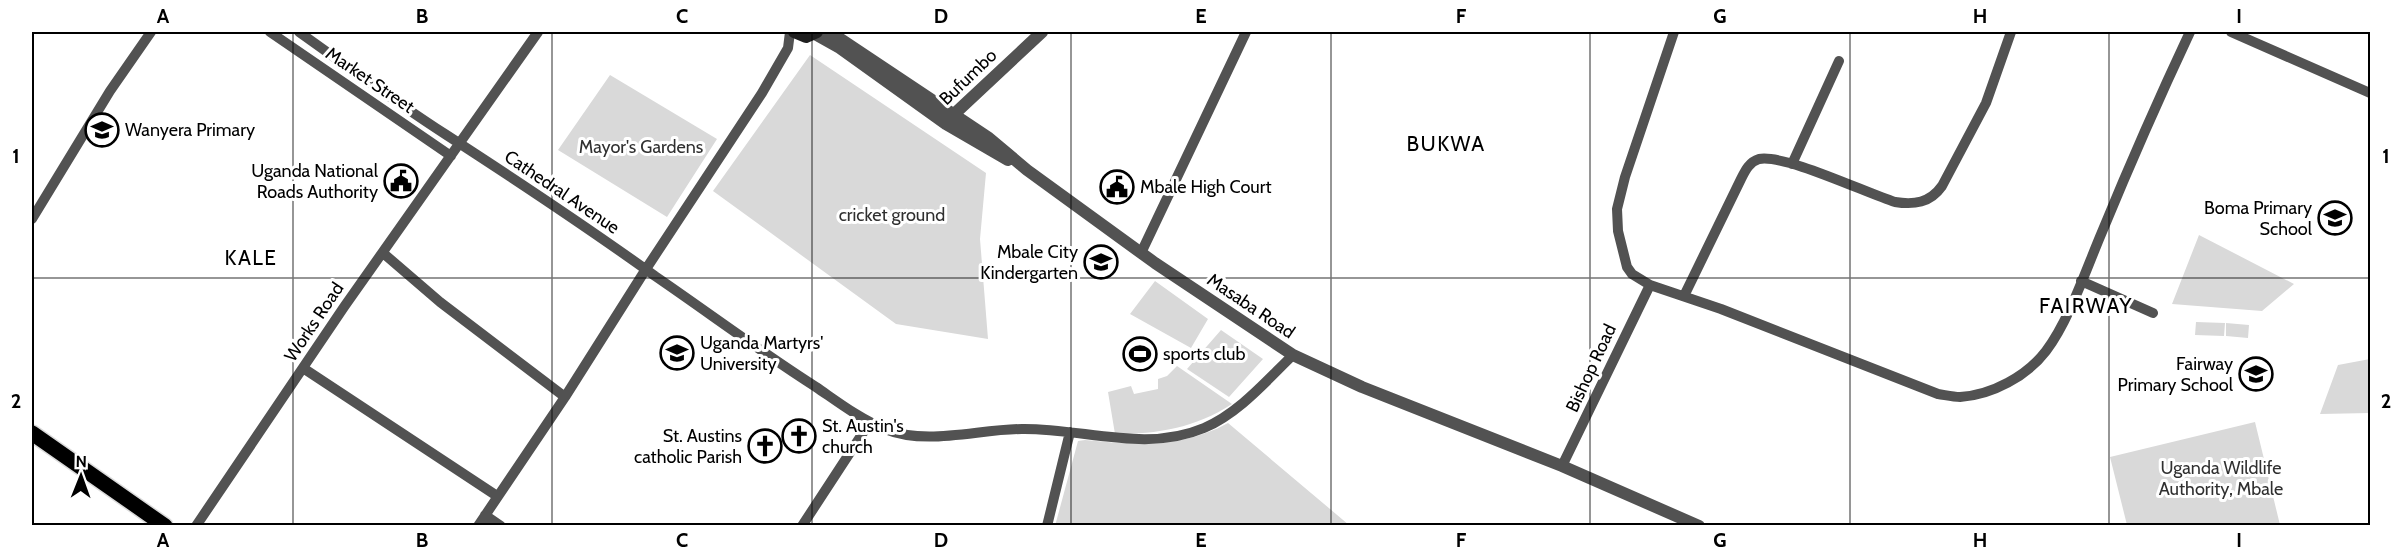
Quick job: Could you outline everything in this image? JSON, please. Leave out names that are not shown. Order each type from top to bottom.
[{"type":"main road","points":[[792,32],[813,34]]},
{"type":"main road","points":[[32,433],[165,525]]},
{"type":"street","points":[[32,219],[110,92],[151,32]]},
{"type":"street","name":"Market Street","points":[[270,32],[452,156]]},
{"type":"street","name":"Market Street","points":[[299,32],[462,142]]},
{"type":"street","name":"Works Road","points":[[196,525],[538,32]]},
{"type":"street","points":[[478,525],[565,397],[646,269],[732,140],[788,48],[792,32]]},
{"type":"street","points":[[830,32],[950,119]]},
{"type":"street","name":"Bufumbo","points":[[950,119],[1042,32]]},
{"type":"street","points":[[1141,253],[1246,32]]},
{"type":"street","points":[[1674,32],[1625,177],[1617,209],[1618,231],[1627,267],[1632,274],[1650,285],[1938,394],[1958,397],[1973,395],[2004,385],[2028,370],[2046,351],[2081,281],[2136,149],[2190,32]]},
{"type":"street","points":[[1684,296],[1749,164],[1758,159],[1771,159],[1792,164],[1895,202],[1910,204],[1933,197],[1942,186],[1986,103],[2011,32]]},
{"type":"street","points":[[2231,32],[2370,93]]},
{"type":"street","points":[[788,48],[813,34],[840,48],[950,119]]},
{"type":"street","points":[[1792,164],[1839,61]]},
{"type":"street","points":[[363,96],[373,83]]},
{"type":"street","name":"Masaba Road","points":[[950,119],[984,148],[1027,170],[1141,253],[1293,355],[1391,399],[1562,466],[1699,525]]},
{"type":"street","name":"Cathedral Avenue","points":[[462,142],[788,369],[870,422],[888,431],[920,436],[1024,428],[1112,438],[1156,439],[1205,428],[1247,400],[1293,355]]},
{"type":"street","points":[[383,253],[440,302],[565,397]]},
{"type":"street","points":[[2081,281],[2153,313]]},
{"type":"street","name":"Bishop Road","points":[[1562,466],[1650,285]]},
{"type":"street","points":[[303,368],[497,496]]},
{"type":"street","points":[[802,525],[870,422]]},
{"type":"street","points":[[1047,525],[1070,432]]},
{"type":"street","points":[[485,515],[501,525]]},
{"type":"green space","name":"cricket ground","points":[[810,55],[986,173],[980,239],[988,339],[896,324],[713,191]]},
{"type":"green space","name":"Mayor's Gardens","points":[[610,75],[717,139],[667,217],[558,150]]},
{"type":"green space","points":[[2199,235],[2294,284],[2262,311],[2172,304]]},
{"type":"green space","points":[[1155,281],[1208,319],[1191,348],[1130,314]]},
{"type":"green space","points":[[2196,322],[2225,323],[2224,336],[2195,335]]},
{"type":"green space","points":[[2226,323],[2249,325],[2248,338],[2226,336]]},
{"type":"green space","points":[[1221,330],[1263,359],[1229,397],[1187,369]]},
{"type":"green space","points":[[2370,359],[2370,413],[2320,414],[2338,365]]},
{"type":"green space","points":[[1177,366],[1232,404],[1204,419],[1176,428],[1146,433],[1115,434],[1108,392],[1131,386],[1134,394],[1158,389],[1158,379],[1167,376]]},
{"type":"green space","name":"Uganda Wildlife Authority, Mbale","points":[[2255,422],[2280,525],[2127,525],[2110,457]]},
{"type":"green space","points":[[1228,423],[1349,525],[1055,526],[1078,441],[1158,443],[1176,441],[1194,437]]},
{"type":"place","name":"Wanyera Primary","points":[[102,130]]},
{"type":"place","name":"Uganda National Roads Authority","points":[[401,181]]},
{"type":"place","name":"Mbale High Court","points":[[1117,187]]},
{"type":"place","name":"Boma Primary School","points":[[2335,218]]},
{"type":"place","name":"Mbale City Kindergarten","points":[[1101,262]]},
{"type":"place","name":"Uganda Martyrs' University","points":[[677,353]]},
{"type":"place","name":"sports club","points":[[1140,354]]},
{"type":"place","name":"Fairway Primary School","points":[[2256,374]]},
{"type":"place","name":"St. Austin's church","points":[[799,436]]},
{"type":"place","name":"St. Austins catholic Parish","points":[[765,446]]},
{"type":"district","name":"BUKWA","points":[[1446,143]]},
{"type":"district","name":"KALE","points":[[251,257]]},
{"type":"district","name":"FAIRWAY","points":[[2086,305]]}]
